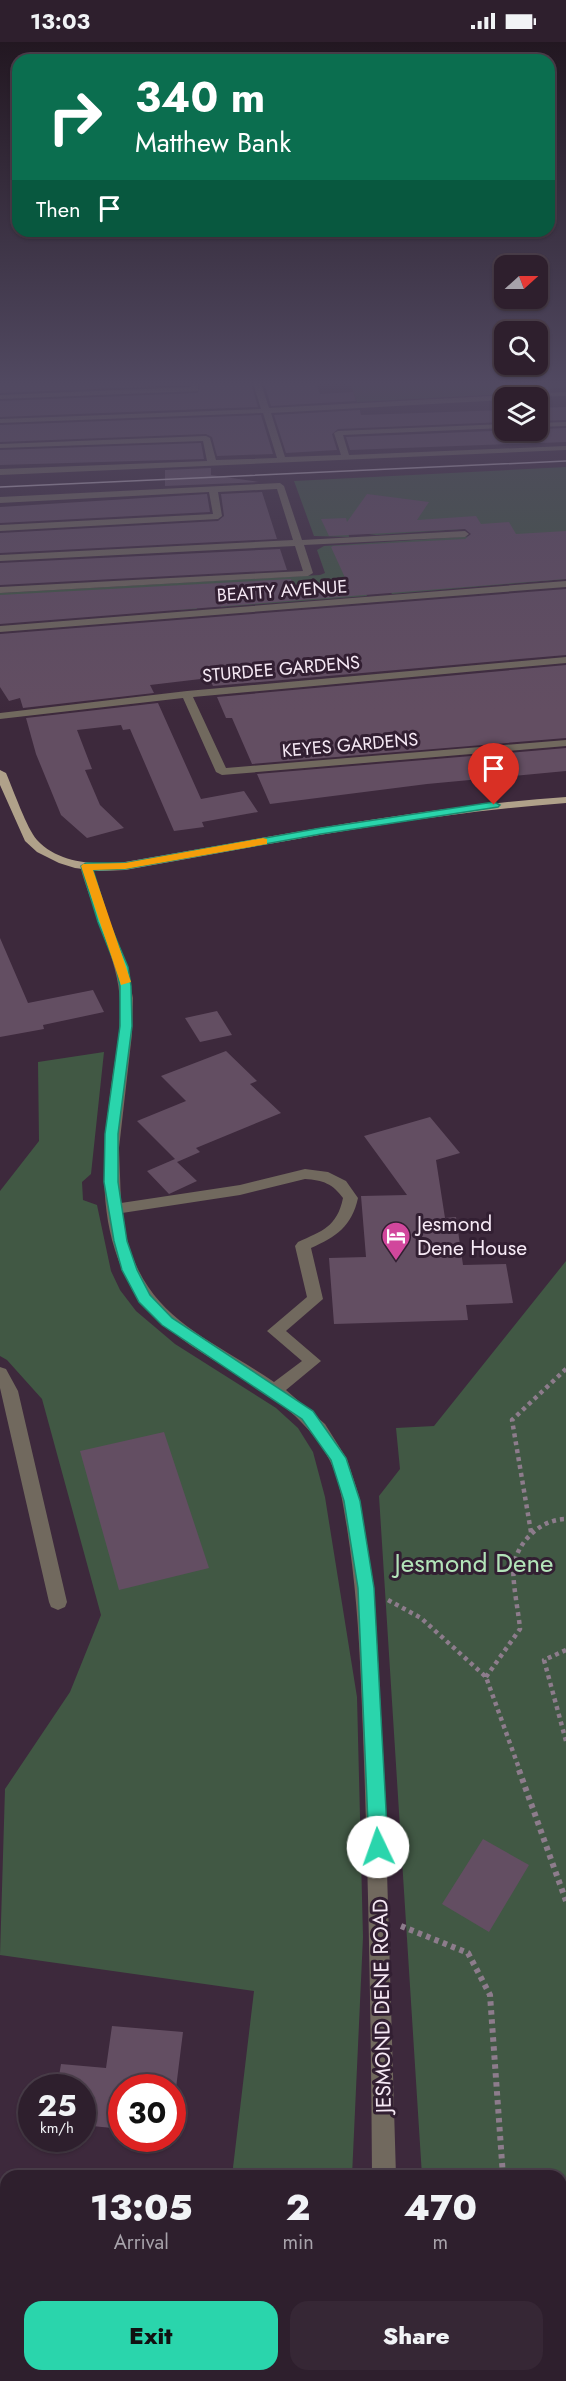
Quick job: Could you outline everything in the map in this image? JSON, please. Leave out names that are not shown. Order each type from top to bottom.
[{"type":"main road","points":[[0,773],[31,841],[51,856],[86,866],[125,866],[449,811],[566,800]]},
{"type":"street","points":[[0,500],[152,492]]},
{"type":"street","points":[[0,528],[218,516],[214,492]]},
{"type":"street","points":[[0,590],[308,573],[282,492]]},
{"type":"street","points":[[0,558],[465,534]]},
{"type":"street","name":"BEATTY AVENUE","points":[[0,629],[566,584]]},
{"type":"street","name":"STURDEE GARDENS","points":[[0,716],[187,694],[566,660]]},
{"type":"street","name":"KEYES GARDENS","points":[[187,694],[222,772],[566,743]]},
{"type":"street","name":"JESMOND DENE ROAD","points":[[86,866],[103,922],[122,967],[126,986],[126,1026],[111,1134],[111,1182],[114,1209],[129,1270],[144,1298],[167,1321],[196,1343],[273,1390],[308,1415],[338,1458],[352,1501],[366,1588],[381,1918],[384,2170]]},
{"type":"street","points":[[114,1209],[240,1190],[305,1174],[323,1175],[341,1184],[351,1198],[349,1213],[340,1228],[303,1246],[315,1299],[275,1331],[313,1361],[273,1390]]},
{"type":"street","points":[[0,1373],[10,1391],[58,1602]]},
{"type":"path","points":[[531,1532],[512,1420],[566,1369]]},
{"type":"path","points":[[486,1677],[520,1629],[514,1564],[531,1532],[554,1519],[566,1519]]},
{"type":"path","points":[[366,1588],[421,1618],[486,1677],[566,1901]]},
{"type":"path","points":[[566,1650],[544,1660],[566,1742]]},
{"type":"path","points":[[381,1918],[468,1953],[490,1995],[503,2170]]},
{"type":"green space","points":[[298,492],[566,492],[566,579],[392,594],[388,588],[364,590],[367,596],[221,607],[219,601],[195,603],[197,609],[171,610],[170,604],[0,623],[0,593],[320,575],[325,573],[317,550],[324,546],[475,536],[467,529],[462,529],[376,535],[348,531],[349,537],[314,536]]},
{"type":"green space","points":[[104,1052],[91,1174],[82,1182],[83,1200],[97,1205],[111,1271],[120,1290],[136,1311],[175,1344],[276,1408],[298,1428],[313,1452],[325,1497],[357,1697],[363,1937],[352,2170],[233,2170],[254,1991],[0,1955],[5,1789],[70,1692],[101,1615],[42,1399],[7,1360],[0,1356],[0,1191],[39,1141],[38,1062]]},
{"type":"green space","name":"Jesmond Dene","points":[[566,1261],[566,2170],[422,2170],[379,1496],[400,1469],[396,1428],[434,1426]]},
{"type":"building","points":[[262,492],[277,539],[0,553],[0,533],[218,521],[224,516],[221,494]]},
{"type":"building","points":[[207,494],[210,512],[0,523],[0,507]]},
{"type":"building","points":[[367,494],[429,502],[417,520],[476,516],[481,524],[509,522],[516,534],[566,531],[566,579],[0,624],[0,595],[291,579],[293,585],[347,582],[331,547],[333,546],[465,539],[471,534],[465,529],[329,536],[321,519],[346,518],[347,522]]},
{"type":"building","points":[[280,549],[287,570],[0,585],[0,563]]},
{"type":"building","points":[[566,589],[566,655],[213,686],[209,678],[150,685],[154,693],[23,708],[20,698],[9,701],[0,687],[0,634]]},
{"type":"building","points":[[566,665],[566,738],[252,764],[232,718],[226,718],[217,697]]},
{"type":"building","points":[[158,703],[201,799],[244,791],[258,812],[202,822],[204,827],[174,831],[130,729],[123,730],[121,725],[77,730],[92,769],[85,770],[100,805],[124,828],[87,838],[61,815],[36,754],[26,718]]},
{"type":"building","points":[[566,748],[566,771],[427,784],[270,804],[257,774]]},
{"type":"building","points":[[0,938],[28,1003],[93,990],[104,1012],[43,1025],[44,1029],[0,1037]]},
{"type":"building","points":[[217,1011],[232,1035],[200,1042],[185,1018]]},
{"type":"building","points":[[226,1051],[257,1081],[250,1084],[281,1113],[196,1148],[200,1152],[177,1162],[197,1181],[169,1194],[147,1171],[175,1159],[137,1121],[186,1101],[161,1076]]},
{"type":"building","name":"Jesmond Dene House","points":[[430,1117],[460,1153],[436,1160],[445,1218],[456,1217],[463,1265],[506,1264],[513,1303],[466,1305],[468,1320],[334,1324],[329,1258],[366,1257],[361,1196],[407,1195],[364,1136]]},
{"type":"building","points":[[164,1432],[209,1568],[119,1590],[80,1451]]},
{"type":"building","points":[[483,1839],[529,1865],[489,1932],[442,1904]]},
{"type":"building","points":[[112,2026],[183,2032],[178,2074],[108,2074],[108,2128],[96,2126],[96,2074],[59,2074],[61,2064],[106,2068]]},
{"type":"slow traffic","points":[[125,982],[116,949],[103,922],[86,866],[98,868],[125,866],[263,841]]},
{"type":"place","name":"Jesmond Dene House","points":[[396,1262]]},
{"type":"route","points":[[378,1847],[366,1588],[352,1501],[338,1458],[308,1415],[273,1390],[196,1343],[167,1321],[144,1298],[129,1270],[120,1241],[111,1182],[111,1134],[126,1026],[126,986],[122,967],[103,922],[86,866],[98,868],[125,866],[321,831],[494,805]]}]
